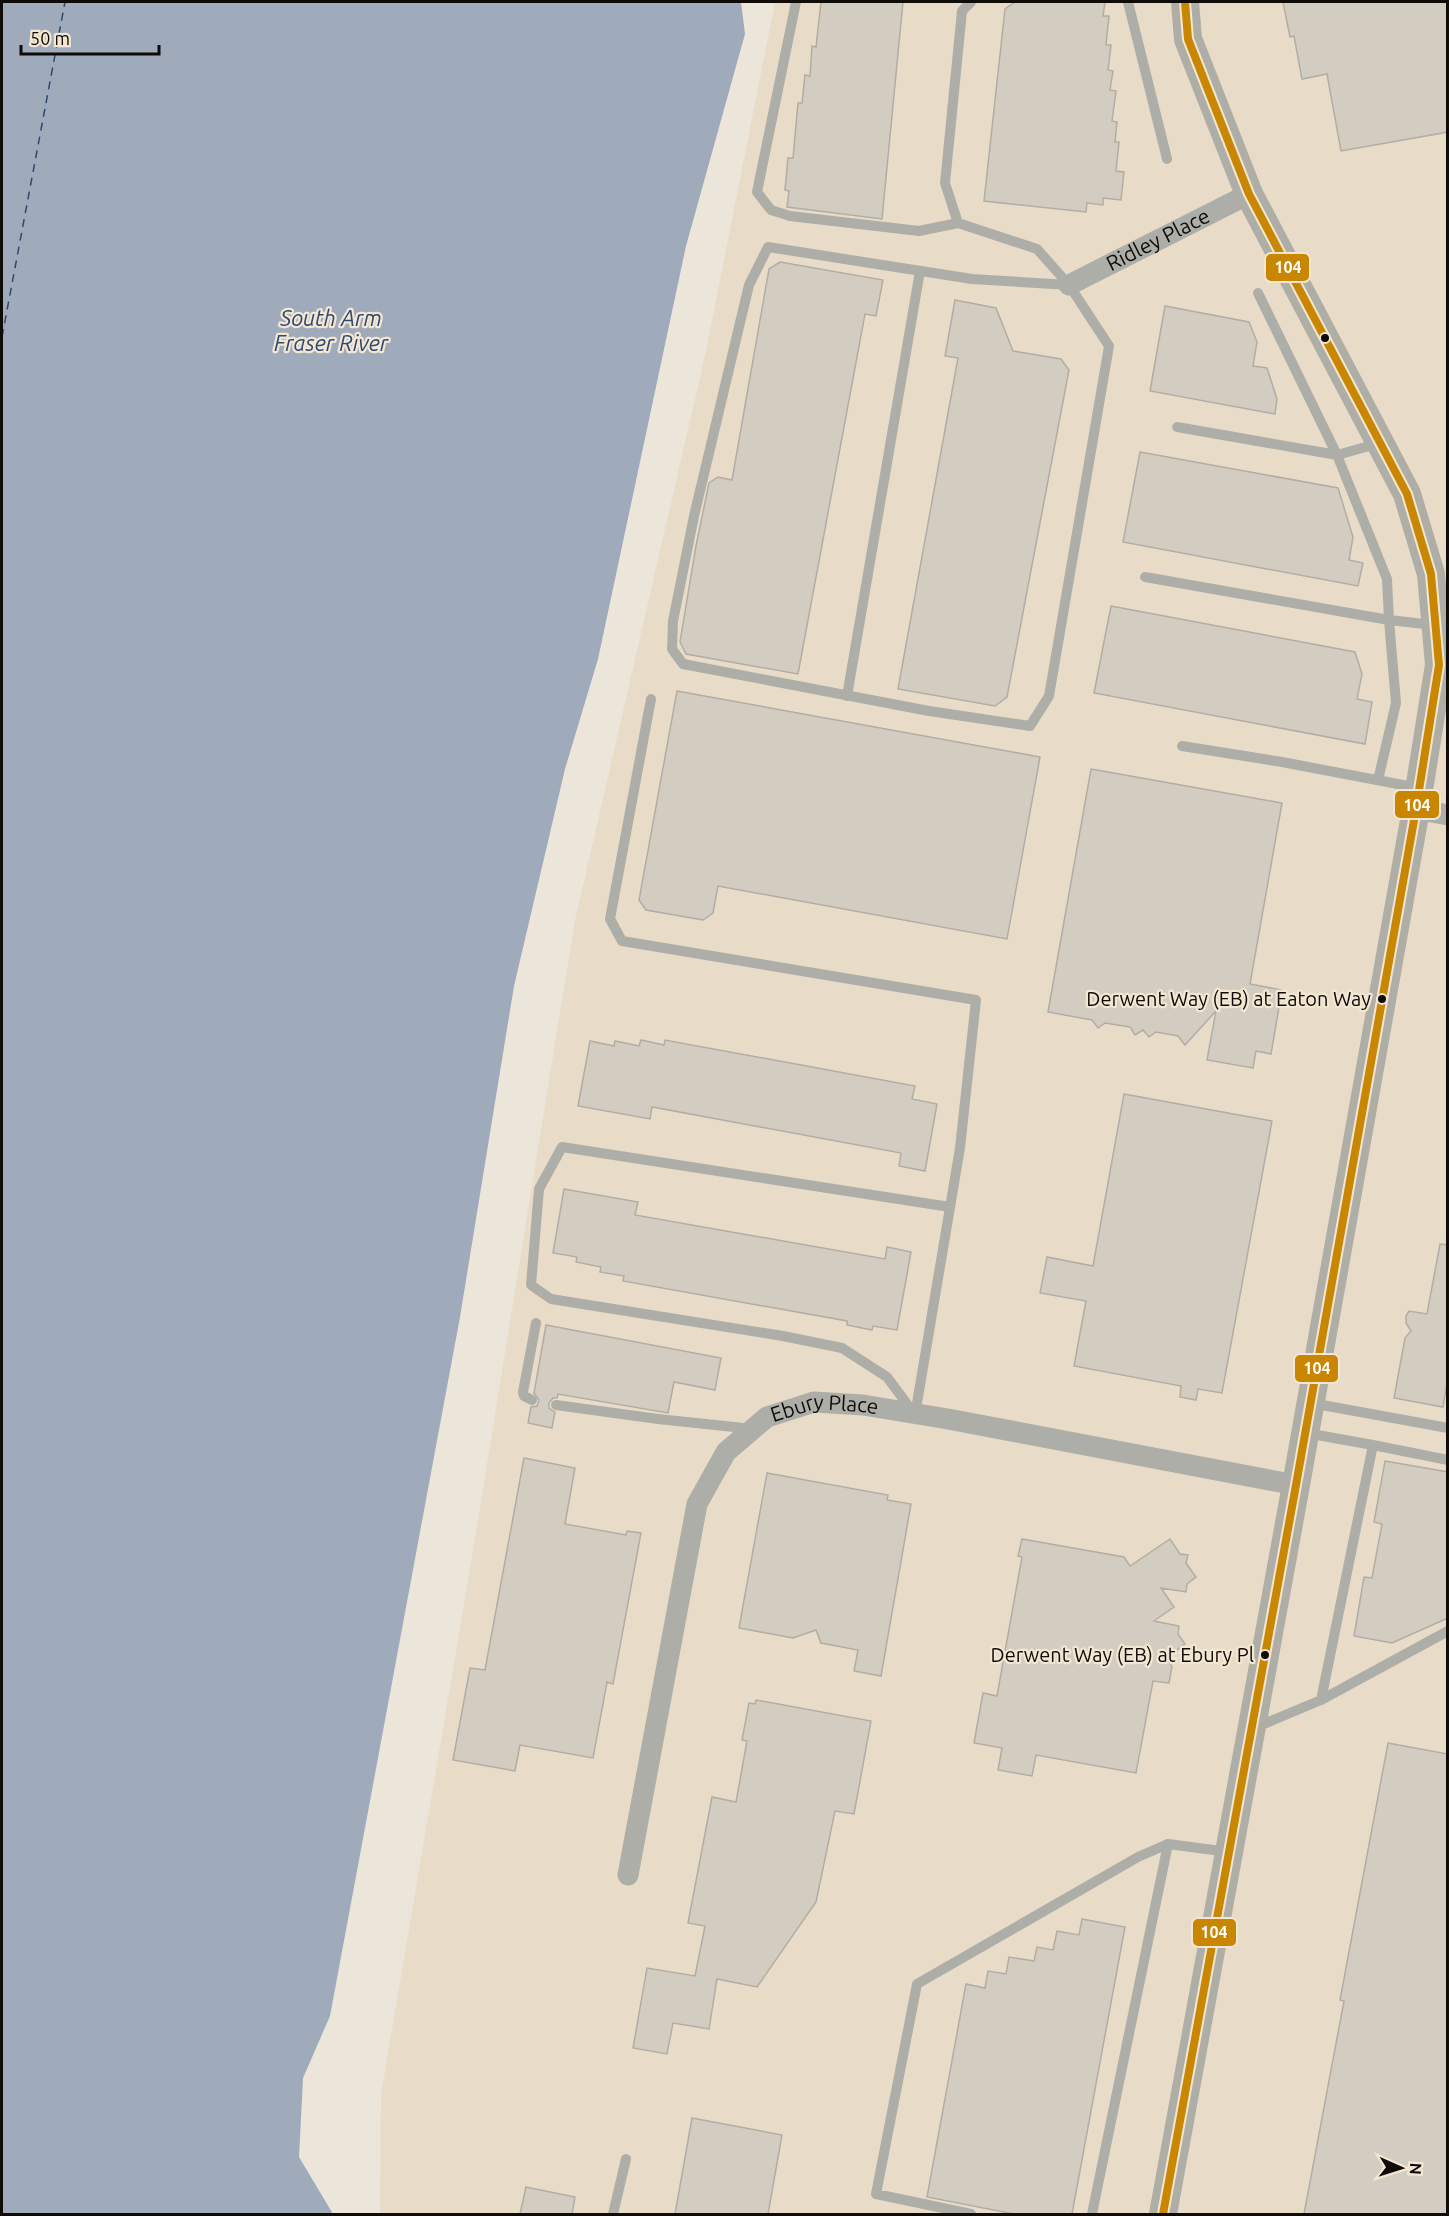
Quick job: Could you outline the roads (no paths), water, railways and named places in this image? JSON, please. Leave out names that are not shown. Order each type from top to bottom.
[{"type":"street","points":[[1163,2214],[1296,1485],[1418,799],[1439,665],[1431,574],[1407,494],[1249,194],[1188,39],[1185,2]]},
{"type":"street","name":"Ridley Place","points":[[1069,285],[1249,194]]},
{"type":"street","points":[[1418,799],[1448,815]]},
{"type":"street","name":"Ebury Place","points":[[628,1875],[697,1504],[726,1452],[767,1417],[814,1402],[863,1405],[1296,1485]]},
{"type":"lane","points":[[796,2],[757,192],[771,210],[790,216],[919,231],[958,224],[1037,249],[1069,285],[1110,345],[1050,696],[1030,726],[929,711],[683,664],[672,649],[673,621],[694,516],[749,285],[768,247],[972,279],[1069,285]]},
{"type":"lane","points":[[958,224],[945,183],[962,11],[971,2]]},
{"type":"lane","points":[[1128,2],[1167,159]]},
{"type":"lane","points":[[847,696],[920,271]]},
{"type":"lane","points":[[1258,293],[1337,455],[1387,579],[1396,703],[1378,780]]},
{"type":"lane","points":[[1177,427],[1337,455],[1380,443]]},
{"type":"lane","points":[[1144,577],[1389,620],[1435,625]]},
{"type":"lane","points":[[651,699],[610,919],[622,941],[976,1000],[960,1148],[915,1414]]},
{"type":"lane","points":[[1182,746],[1378,780],[1418,799]]},
{"type":"lane","points":[[915,1414],[887,1377],[842,1348],[772,1334],[551,1299],[531,1285],[538,1188],[562,1147],[950,1207]]},
{"type":"lane","points":[[532,1401],[524,1396],[523,1392],[536,1323]]},
{"type":"lane","points":[[1310,1403],[1448,1428]]},
{"type":"lane","points":[[556,1405],[753,1429]]},
{"type":"lane","points":[[1305,1432],[1448,1460]]},
{"type":"lane","points":[[1321,1700],[1373,1444]]},
{"type":"lane","points":[[1251,1729],[1321,1700],[1448,1631]]},
{"type":"lane","points":[[971,2214],[876,2194],[917,1984],[1138,1857],[1168,1844],[1229,1852]]},
{"type":"lane","points":[[1092,2214],[1168,1844]]},
{"type":"lane","points":[[613,2214],[626,2159]]},
{"type":"water","name":"South Arm Fraser River","points":[[2,2],[741,2],[745,34],[686,246],[598,659],[565,769],[514,986],[460,1317],[330,2016],[303,2078],[299,2157],[333,2214],[2,2214]]},
{"type":"place","name":"Derwent Way (EB) at Eaton Way","points":[[1382,999]]},
{"type":"place","name":"Derwent Way (EB) at Ebury Pl","points":[[1265,1655]]}]
